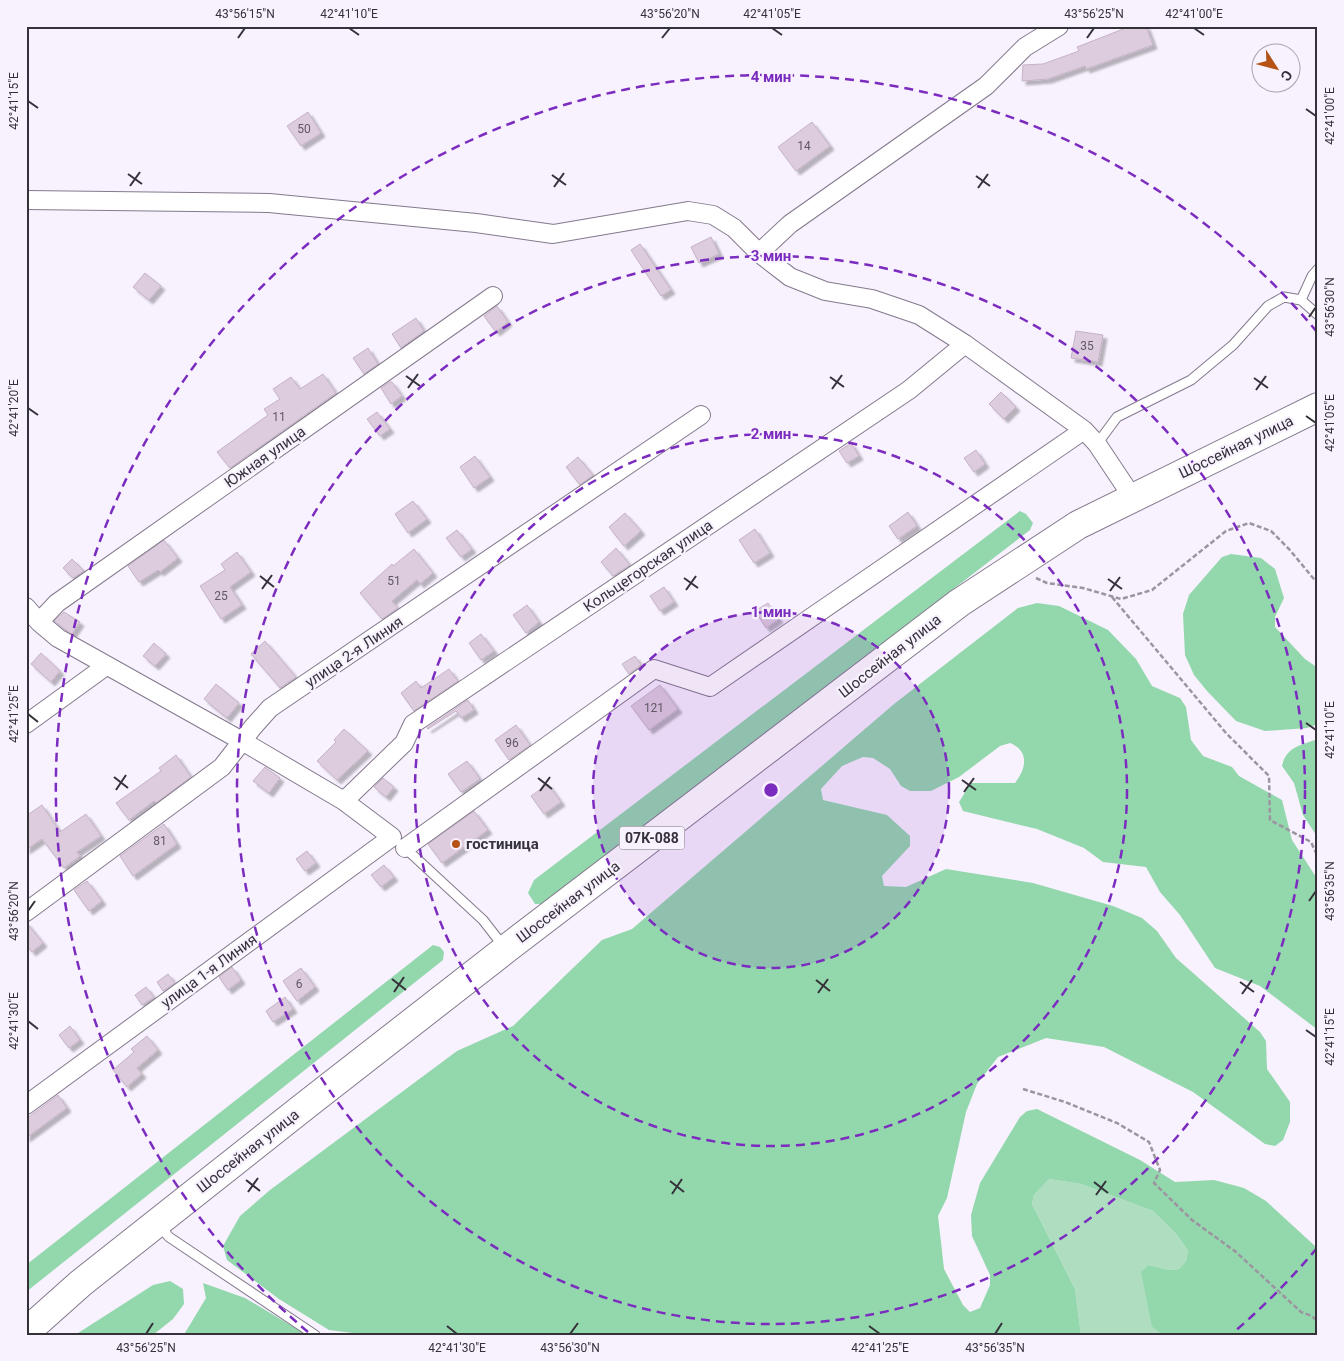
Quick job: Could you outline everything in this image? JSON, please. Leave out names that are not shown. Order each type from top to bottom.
[{"type":"main road","name":"Шоссейная улица","points":[[26,1332],[81,1283],[506,949],[959,603],[1078,525],[1318,407]]},
{"type":"street","points":[[759,253],[790,224],[986,86],[1025,47],[1059,26]]},
{"type":"street","points":[[26,200],[269,202],[476,223],[553,234],[688,211],[712,215],[734,228],[759,253],[790,277],[825,291],[872,299],[919,315],[965,344],[1084,430],[1097,444],[1133,498]]},
{"type":"street","name":"Южная улица","points":[[39,622],[57,603],[494,296]]},
{"type":"street","name":"Кольцегорская улица","points":[[344,801],[404,743],[413,724],[909,390],[965,344]]},
{"type":"street","name":"улица 2-я Линия","points":[[26,912],[222,768],[270,708],[701,415]]},
{"type":"street","points":[[26,607],[39,622],[58,638],[242,741],[344,801],[399,843],[654,669],[710,687],[1084,430]]},
{"type":"street","points":[[26,724],[106,666]]},
{"type":"street","name":"улица 1-я Линия","points":[[26,1105],[399,843]]},
{"type":"lane","points":[[1301,300],[1312,276],[1318,269]]},
{"type":"lane","points":[[1097,444],[1117,417],[1191,380],[1233,345],[1268,306],[1284,297],[1301,300],[1318,316]]},
{"type":"lane","points":[[399,843],[483,920],[506,949]]},
{"type":"lane","points":[[157,1223],[169,1237],[315,1335]]},
{"type":"path","points":[[1019,563],[1029,575],[1047,583],[1083,588],[1121,599],[1152,590],[1226,530],[1249,524],[1271,531],[1289,549],[1318,584]]},
{"type":"path","points":[[1112,596],[1226,733],[1268,776],[1270,820],[1311,842],[1318,857]]},
{"type":"path","points":[[1023,1089],[1065,1102],[1116,1123],[1149,1142],[1160,1170],[1154,1183],[1192,1220],[1236,1252],[1301,1312],[1312,1316],[1318,1322]]},
{"type":"green space","points":[[1020,511],[1026,514],[1033,523],[1030,530],[544,904],[535,904],[528,893],[534,880]]},
{"type":"green space","points":[[1231,554],[1261,558],[1275,569],[1284,598],[1275,617],[1275,627],[1305,659],[1318,668],[1318,724],[1307,728],[1265,731],[1236,721],[1194,675],[1185,655],[1183,614],[1189,595],[1222,557]]},
{"type":"green space","points":[[1037,603],[1059,606],[1108,630],[1136,659],[1152,686],[1180,698],[1186,707],[1191,740],[1203,756],[1232,767],[1239,776],[1282,800],[1292,840],[1318,880],[1318,1030],[1260,986],[1215,968],[1180,915],[1160,892],[1146,867],[1103,862],[1084,848],[1037,829],[963,811],[959,802],[971,783],[1015,783],[1024,766],[1023,755],[1016,746],[1010,743],[1000,746],[959,777],[931,791],[910,791],[901,786],[890,769],[873,758],[863,757],[842,766],[821,789],[823,800],[887,815],[910,836],[910,846],[882,876],[884,886],[906,887],[946,869],[1033,883],[1113,906],[1142,918],[1157,931],[1176,958],[1260,1032],[1266,1041],[1267,1069],[1290,1102],[1290,1122],[1283,1140],[1275,1146],[1265,1144],[1193,1092],[1104,1047],[1046,1038],[998,1057],[977,1084],[966,1112],[947,1198],[938,1216],[944,1269],[963,1305],[970,1312],[980,1308],[990,1285],[990,1275],[972,1236],[971,1215],[980,1183],[1020,1117],[1027,1111],[1037,1109],[1140,1160],[1175,1182],[1214,1180],[1244,1188],[1266,1201],[1315,1246],[1318,1246],[1318,1335],[1162,1335],[1152,1327],[1141,1272],[1149,1265],[1169,1270],[1179,1269],[1186,1261],[1188,1251],[1177,1235],[1153,1211],[1081,1184],[1049,1179],[1034,1195],[1032,1204],[1075,1289],[1081,1335],[369,1335],[329,1330],[279,1299],[227,1260],[223,1246],[240,1216],[270,1190],[457,1051],[513,1026],[602,940],[632,929],[894,704],[1018,608]]},
{"type":"green space","points":[[1318,739],[1318,838],[1303,815],[1294,783],[1282,766],[1287,755],[1295,748]]},
{"type":"green space","points":[[433,945],[440,947],[444,952],[443,960],[26,1292],[26,1265]]},
{"type":"green space","points":[[1049,1179],[1081,1184],[1153,1211],[1177,1235],[1188,1251],[1186,1261],[1179,1269],[1169,1270],[1149,1265],[1152,1327],[1162,1335],[1081,1335],[1075,1289],[1032,1204],[1034,1195]]},
{"type":"green space","points":[[170,1281],[183,1289],[184,1304],[173,1319],[153,1335],[75,1335],[153,1285]]},
{"type":"green space","points":[[203,1283],[245,1298],[307,1335],[181,1335],[185,1333],[206,1298]]},
{"type":"building","points":[[1131,26],[1146,26],[1153,45],[1086,69],[1085,66],[1048,79],[1022,81],[1023,65],[1043,64],[1079,51],[1077,47]]},
{"type":"building","points":[[308,112],[321,133],[301,146],[287,126]]},
{"type":"building","points":[[812,122],[830,146],[796,171],[778,147]]},
{"type":"building","points":[[711,237],[719,254],[699,263],[691,247]]},
{"type":"building","points":[[640,244],[671,290],[661,296],[631,250]]},
{"type":"building","points":[[145,273],[161,286],[149,300],[133,287]]},
{"type":"building","points":[[497,306],[508,322],[496,332],[484,316]]},
{"type":"building","points":[[416,318],[424,331],[401,348],[392,334]]},
{"type":"building","points":[[1076,331],[1103,335],[1098,362],[1071,358]]},
{"type":"building","points":[[368,348],[378,364],[364,374],[353,358]]},
{"type":"building","points":[[323,374],[336,393],[230,468],[217,452],[268,415],[264,409],[280,399],[273,389],[291,377],[300,389]]},
{"type":"building","points":[[392,382],[402,396],[391,404],[381,388]]},
{"type":"building","points":[[1001,392],[1016,407],[1004,419],[989,404]]},
{"type":"building","points":[[377,412],[390,429],[380,436],[367,419]]},
{"type":"building","points":[[851,443],[859,456],[847,463],[839,451]]},
{"type":"building","points":[[976,450],[985,464],[974,472],[964,458]]},
{"type":"building","points":[[475,456],[490,477],[474,488],[460,467]]},
{"type":"building","points":[[578,457],[593,475],[580,485],[566,467]]},
{"type":"building","points":[[413,501],[427,519],[408,533],[395,514]]},
{"type":"building","points":[[908,512],[917,526],[898,539],[889,526]]},
{"type":"building","points":[[625,513],[641,531],[624,546],[609,527]]},
{"type":"building","points":[[755,529],[770,553],[754,563],[739,540]]},
{"type":"building","points":[[457,530],[472,549],[461,557],[446,538]]},
{"type":"building","points":[[164,540],[178,558],[160,572],[158,570],[139,582],[128,566]]},
{"type":"building","points":[[616,548],[630,565],[613,576],[601,562]]},
{"type":"building","points":[[414,549],[433,573],[420,584],[417,580],[392,601],[398,608],[382,619],[360,593],[392,564],[393,566]]},
{"type":"building","points":[[237,552],[251,572],[230,587],[242,605],[221,619],[200,586],[225,570],[221,564]]},
{"type":"building","points":[[72,559],[84,571],[73,578],[63,568]]},
{"type":"building","points":[[664,587],[674,602],[660,611],[650,596]]},
{"type":"building","points":[[768,603],[779,619],[766,628],[755,611]]},
{"type":"building","points":[[527,605],[539,622],[526,633],[513,615]]},
{"type":"building","points":[[64,612],[80,622],[72,634],[54,621]]},
{"type":"building","points":[[481,634],[494,651],[481,660],[469,643]]},
{"type":"building","points":[[265,641],[296,677],[280,688],[251,654]]},
{"type":"building","points":[[154,643],[166,654],[155,666],[143,656]]},
{"type":"building","points":[[41,653],[60,671],[51,682],[31,664]]},
{"type":"building","points":[[635,656],[641,665],[629,674],[622,664]]},
{"type":"building","points":[[449,669],[458,681],[414,711],[401,693],[416,681],[421,688]]},
{"type":"building","points":[[216,684],[239,703],[227,718],[204,699]]},
{"type":"building","points":[[660,685],[678,709],[649,730],[631,706]]},
{"type":"building","points":[[468,700],[474,710],[461,718],[456,711],[427,728]]},
{"type":"building","points":[[516,725],[530,745],[509,760],[495,740]]},
{"type":"building","points":[[344,729],[368,751],[337,780],[317,761],[336,742],[334,740]]},
{"type":"building","points":[[176,755],[191,777],[129,820],[116,803],[161,771],[159,768]]},
{"type":"building","points":[[467,761],[480,779],[461,792],[448,774]]},
{"type":"building","points":[[265,767],[280,778],[269,793],[253,781]]},
{"type":"building","points":[[383,778],[394,787],[386,797],[374,787]]},
{"type":"building","points":[[548,784],[561,802],[544,814],[531,796]]},
{"type":"building","points":[[42,805],[60,832],[86,814],[101,836],[77,852],[80,856],[64,868],[42,839],[26,850],[26,816]]},
{"type":"building","points":[[474,811],[488,830],[442,863],[428,844]]},
{"type":"building","points":[[164,824],[177,844],[133,876],[120,856]]},
{"type":"building","points":[[307,851],[316,863],[305,871],[296,859]]},
{"type":"building","points":[[384,865],[394,877],[381,887],[371,875]]},
{"type":"building","points":[[87,881],[102,901],[89,911],[74,890]]},
{"type":"building","points":[[26,922],[43,943],[32,952],[26,945]]},
{"type":"building","points":[[232,967],[241,980],[228,990],[219,977]]},
{"type":"building","points":[[301,968],[315,987],[297,1001],[283,981]]},
{"type":"building","points":[[168,974],[175,983],[163,991],[157,982]]},
{"type":"building","points":[[146,987],[154,997],[142,1005],[135,995]]},
{"type":"building","points":[[285,997],[293,1009],[273,1022],[266,1011]]},
{"type":"building","points":[[70,1026],[80,1040],[69,1048],[59,1035]]},
{"type":"building","points":[[147,1036],[158,1050],[137,1068],[142,1074],[127,1087],[113,1070],[134,1052],[131,1049]]},
{"type":"building","points":[[58,1095],[67,1108],[26,1138],[26,1119]]},
{"type":"place","name":"гостиница","points":[[456,844]]}]
